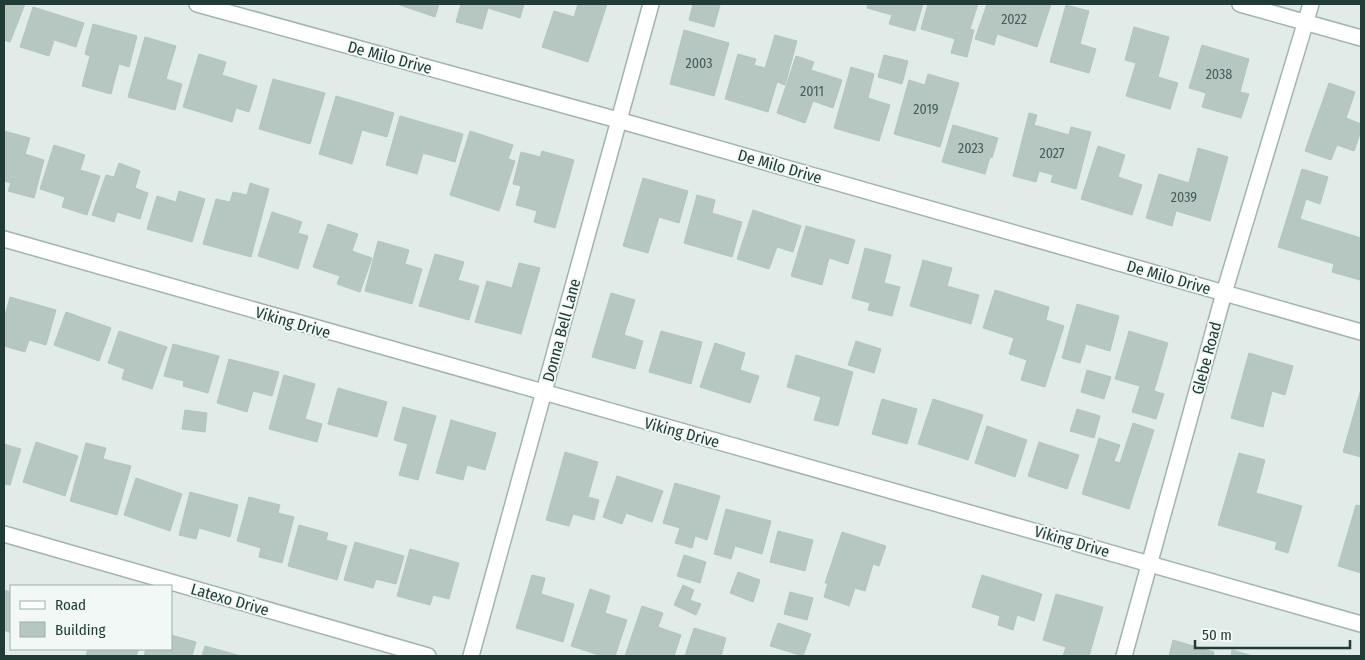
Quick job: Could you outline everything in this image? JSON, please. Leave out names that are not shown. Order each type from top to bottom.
[{"type":"street","name":"De Milo Drive","points":[[197,4],[618,120],[1361,332]]},
{"type":"street","name":"Donna Bell Lane","points":[[471,656],[651,4]]},
{"type":"street","points":[[1240,4],[1361,38]]},
{"type":"street","name":"Glebe Road","points":[[1124,656],[1224,293],[1311,4]]},
{"type":"street","name":"Viking Drive","points":[[4,239],[543,394],[819,469],[1361,624]]},
{"type":"street","name":"Latexo Drive","points":[[4,534],[428,656]]},
{"type":"building","points":[[4,4],[25,4],[10,42],[4,40]]},
{"type":"building","points":[[397,4],[439,4],[435,17]]},
{"type":"building","points":[[461,4],[524,4],[520,18],[488,8],[482,29],[456,22]]},
{"type":"building","points":[[578,4],[607,4],[588,62],[542,47],[554,11],[574,17]]},
{"type":"building","points":[[693,4],[720,5],[714,27],[689,20]]},
{"type":"building","points":[[868,4],[923,4],[915,31],[889,24],[892,15],[867,8]]},
{"type":"building","points":[[928,4],[978,4],[970,29],[974,30],[967,57],[951,53],[955,39],[921,29]]},
{"type":"building","points":[[987,4],[1051,4],[1037,47],[997,34],[994,45],[975,39]]},
{"type":"building","points":[[1066,5],[1089,11],[1080,44],[1096,49],[1089,73],[1050,62]]},
{"type":"building","points":[[33,7],[84,23],[76,47],[54,40],[49,56],[20,47]]},
{"type":"building","points":[[93,24],[137,36],[129,67],[119,64],[111,94],[82,86],[90,56],[85,54]]},
{"type":"building","points":[[1134,27],[1169,37],[1158,77],[1178,83],[1170,109],[1126,96],[1136,63],[1125,60]]},
{"type":"building","points":[[684,30],[729,43],[714,96],[670,84]]},
{"type":"building","points":[[775,35],[797,41],[785,85],[777,82],[768,112],[725,99],[738,54],[756,59],[754,65],[765,68]]},
{"type":"building","points":[[145,37],[176,46],[166,79],[182,84],[175,110],[128,97]]},
{"type":"building","points":[[1202,45],[1249,59],[1240,92],[1249,94],[1241,118],[1202,107],[1206,93],[1189,88]]},
{"type":"building","points":[[199,54],[226,62],[222,75],[257,86],[249,112],[236,108],[232,122],[183,107]]},
{"type":"building","points":[[884,55],[908,61],[902,84],[878,77]]},
{"type":"building","points":[[796,56],[814,62],[811,70],[842,80],[833,108],[813,101],[805,123],[777,113]]},
{"type":"building","points":[[851,67],[874,74],[868,98],[890,105],[879,141],[834,128]]},
{"type":"building","points":[[928,74],[959,83],[940,147],[894,134],[909,80],[925,85]]},
{"type":"building","points":[[273,79],[325,93],[310,144],[259,129]]},
{"type":"building","points":[[1329,83],[1355,92],[1346,118],[1361,124],[1361,131],[1354,151],[1337,145],[1331,160],[1305,151]]},
{"type":"building","points":[[336,96],[394,113],[387,137],[362,130],[352,164],[319,154]]},
{"type":"building","points":[[1029,113],[1037,115],[1034,125],[1069,135],[1071,127],[1091,132],[1076,189],[1051,182],[1053,175],[1039,171],[1036,182],[1013,176]]},
{"type":"building","points":[[400,116],[463,134],[455,162],[423,153],[417,174],[386,165]]},
{"type":"building","points":[[953,125],[998,138],[985,174],[942,162]]},
{"type":"building","points":[[4,131],[30,138],[25,154],[44,160],[34,198],[8,191],[11,183],[4,181]]},
{"type":"building","points":[[470,131],[513,145],[508,159],[515,161],[499,211],[450,195]]},
{"type":"building","points":[[54,145],[85,155],[80,170],[100,176],[87,215],[62,207],[65,197],[40,189]]},
{"type":"building","points":[[1098,146],[1125,155],[1118,177],[1142,185],[1132,215],[1081,199]]},
{"type":"building","points":[[1198,148],[1228,157],[1210,221],[1176,211],[1172,226],[1146,218],[1159,174],[1189,183]]},
{"type":"building","points":[[542,151],[574,160],[555,228],[534,222],[537,211],[516,205],[521,186],[513,184],[521,152],[540,157]]},
{"type":"building","points":[[119,163],[140,171],[135,188],[148,193],[140,219],[117,212],[114,222],[92,215],[106,175],[114,177]]},
{"type":"building","points":[[1302,169],[1328,177],[1320,204],[1306,199],[1300,219],[1361,238],[1360,280],[1332,272],[1334,264],[1278,247]]},
{"type":"building","points":[[643,178],[688,191],[679,223],[659,217],[648,253],[623,246]]},
{"type":"building","points":[[250,183],[269,189],[251,257],[203,244],[216,199],[230,202],[233,192],[247,195]]},
{"type":"building","points":[[179,191],[205,199],[192,242],[147,229],[157,196],[176,202]]},
{"type":"building","points":[[697,195],[715,200],[712,213],[742,222],[732,257],[684,243]]},
{"type":"building","points":[[753,210],[801,226],[793,252],[777,247],[769,269],[737,259]]},
{"type":"building","points":[[272,212],[302,222],[298,233],[308,236],[298,269],[258,256]]},
{"type":"building","points":[[328,224],[358,234],[352,251],[372,258],[360,292],[337,284],[340,276],[313,267]]},
{"type":"building","points":[[806,226],[855,240],[848,264],[829,258],[822,285],[791,276]]},
{"type":"building","points":[[378,241],[409,250],[405,264],[422,269],[412,304],[365,291]]},
{"type":"building","points":[[865,248],[891,255],[884,283],[900,287],[892,316],[868,310],[870,303],[852,298]]},
{"type":"building","points":[[435,254],[464,262],[458,280],[479,286],[469,320],[419,306]]},
{"type":"building","points":[[923,260],[952,268],[947,286],[979,295],[971,324],[910,306]]},
{"type":"building","points":[[519,263],[540,268],[521,334],[475,322],[487,281],[512,288]]},
{"type":"building","points":[[995,290],[1049,307],[1046,320],[1064,326],[1045,387],[1021,380],[1027,360],[1009,354],[1014,338],[983,328]]},
{"type":"building","points":[[611,293],[635,300],[624,335],[643,341],[635,369],[592,357]]},
{"type":"building","points":[[10,297],[56,310],[46,345],[29,340],[25,352],[4,346],[4,319]]},
{"type":"building","points":[[1077,304],[1119,316],[1110,351],[1086,344],[1080,363],[1062,358]]},
{"type":"building","points":[[66,312],[111,328],[99,361],[54,345]]},
{"type":"building","points":[[119,331],[167,347],[152,389],[122,379],[125,369],[108,363]]},
{"type":"building","points":[[661,331],[702,342],[691,384],[649,372]]},
{"type":"building","points":[[1129,331],[1168,343],[1154,391],[1164,394],[1156,419],[1132,412],[1140,386],[1115,379]]},
{"type":"building","points":[[856,341],[881,349],[874,373],[848,365]]},
{"type":"building","points":[[715,343],[745,353],[740,370],[759,376],[750,403],[700,387]]},
{"type":"building","points":[[173,344],[219,356],[208,393],[183,386],[184,381],[164,376]]},
{"type":"building","points":[[1249,353],[1293,366],[1285,395],[1272,391],[1263,427],[1231,418]]},
{"type":"building","points":[[796,355],[853,372],[838,426],[814,420],[821,397],[787,387]]},
{"type":"building","points":[[229,359],[279,372],[272,396],[253,391],[247,412],[217,403]]},
{"type":"building","points":[[1087,370],[1111,377],[1104,399],[1081,392]]},
{"type":"building","points":[[284,375],[315,384],[305,419],[322,424],[317,442],[269,429]]},
{"type":"building","points":[[338,388],[387,402],[377,437],[328,424]]},
{"type":"building","points":[[1361,389],[1361,457],[1343,452]]},
{"type":"building","points":[[882,399],[917,409],[907,444],[872,434]]},
{"type":"building","points":[[933,399],[983,415],[968,460],[918,444]]},
{"type":"building","points":[[403,407],[436,416],[418,480],[399,475],[408,444],[394,440]]},
{"type":"building","points":[[1077,409],[1100,416],[1094,438],[1070,431]]},
{"type":"building","points":[[185,410],[207,413],[205,432],[182,429]]},
{"type":"building","points":[[451,420],[496,433],[485,470],[467,465],[463,480],[436,473]]},
{"type":"building","points":[[1133,423],[1154,430],[1129,509],[1082,494],[1099,438],[1120,445],[1114,461],[1120,463]]},
{"type":"building","points":[[987,426],[1027,440],[1015,477],[975,463]]},
{"type":"building","points":[[36,442],[78,456],[65,496],[23,482]]},
{"type":"building","points":[[1039,442],[1079,455],[1067,489],[1028,476]]},
{"type":"building","points":[[86,443],[106,448],[103,459],[131,466],[117,515],[70,501]]},
{"type":"building","points":[[4,444],[21,449],[10,485],[4,484]]},
{"type":"building","points":[[565,452],[598,462],[588,497],[599,500],[594,520],[573,514],[569,526],[546,520]]},
{"type":"building","points":[[1239,453],[1265,460],[1256,493],[1302,506],[1288,553],[1275,549],[1277,542],[1218,525]]},
{"type":"building","points":[[617,476],[663,491],[652,522],[626,513],[622,524],[603,517]]},
{"type":"building","points":[[136,478],[182,494],[170,531],[124,515]]},
{"type":"building","points":[[675,483],[720,496],[707,540],[695,536],[692,548],[675,543],[680,528],[663,523]]},
{"type":"building","points":[[190,492],[238,505],[230,537],[199,528],[196,539],[179,535]]},
{"type":"building","points":[[249,497],[280,505],[278,513],[294,517],[282,563],[259,557],[261,548],[237,541]]},
{"type":"building","points":[[1356,505],[1361,506],[1361,573],[1338,566]]},
{"type":"building","points":[[726,509],[771,521],[762,554],[735,546],[731,559],[714,554]]},
{"type":"building","points":[[299,525],[328,533],[326,540],[347,546],[337,580],[288,566]]},
{"type":"building","points":[[778,531],[813,540],[805,571],[770,562]]},
{"type":"building","points":[[842,532],[886,546],[879,566],[873,564],[865,591],[855,588],[849,606],[824,597],[828,583],[825,583]]},
{"type":"building","points":[[355,542],[404,556],[396,584],[376,579],[373,588],[344,580]]},
{"type":"building","points":[[410,549],[459,563],[449,599],[433,595],[430,605],[397,596]]},
{"type":"building","points":[[684,555],[706,562],[700,583],[677,576]]},
{"type":"building","points":[[738,572],[760,580],[753,602],[730,593]]},
{"type":"building","points":[[532,575],[545,578],[541,594],[574,604],[563,642],[516,628]]},
{"type":"building","points":[[982,575],[1042,594],[1034,621],[1017,615],[1013,630],[998,625],[1000,616],[972,607]]},
{"type":"building","points":[[683,585],[694,590],[690,600],[701,604],[696,615],[674,605]]},
{"type":"building","points":[[590,589],[610,596],[605,613],[627,620],[615,656],[602,656],[571,646]]},
{"type":"building","points":[[4,590],[10,592],[10,633],[4,630]]},
{"type":"building","points":[[790,592],[813,598],[807,620],[784,614]]},
{"type":"building","points":[[1056,594],[1103,607],[1089,656],[1063,656],[1066,647],[1043,640]]},
{"type":"building","points":[[642,606],[663,613],[658,627],[681,635],[674,656],[625,656]]},
{"type":"building","points":[[778,623],[811,634],[803,656],[770,646]]},
{"type":"building","points":[[694,628],[726,638],[721,656],[685,656]]},
{"type":"building","points":[[172,635],[196,642],[192,656],[144,656],[146,650],[172,650]]},
{"type":"building","points":[[1173,640],[1214,652],[1213,656],[1169,656]]},
{"type":"building","points":[[205,646],[241,656],[202,656]]},
{"type":"building","points":[[88,650],[139,650],[136,656],[86,656]]},
{"type":"building","points":[[1232,650],[1253,656],[1231,656]]}]
